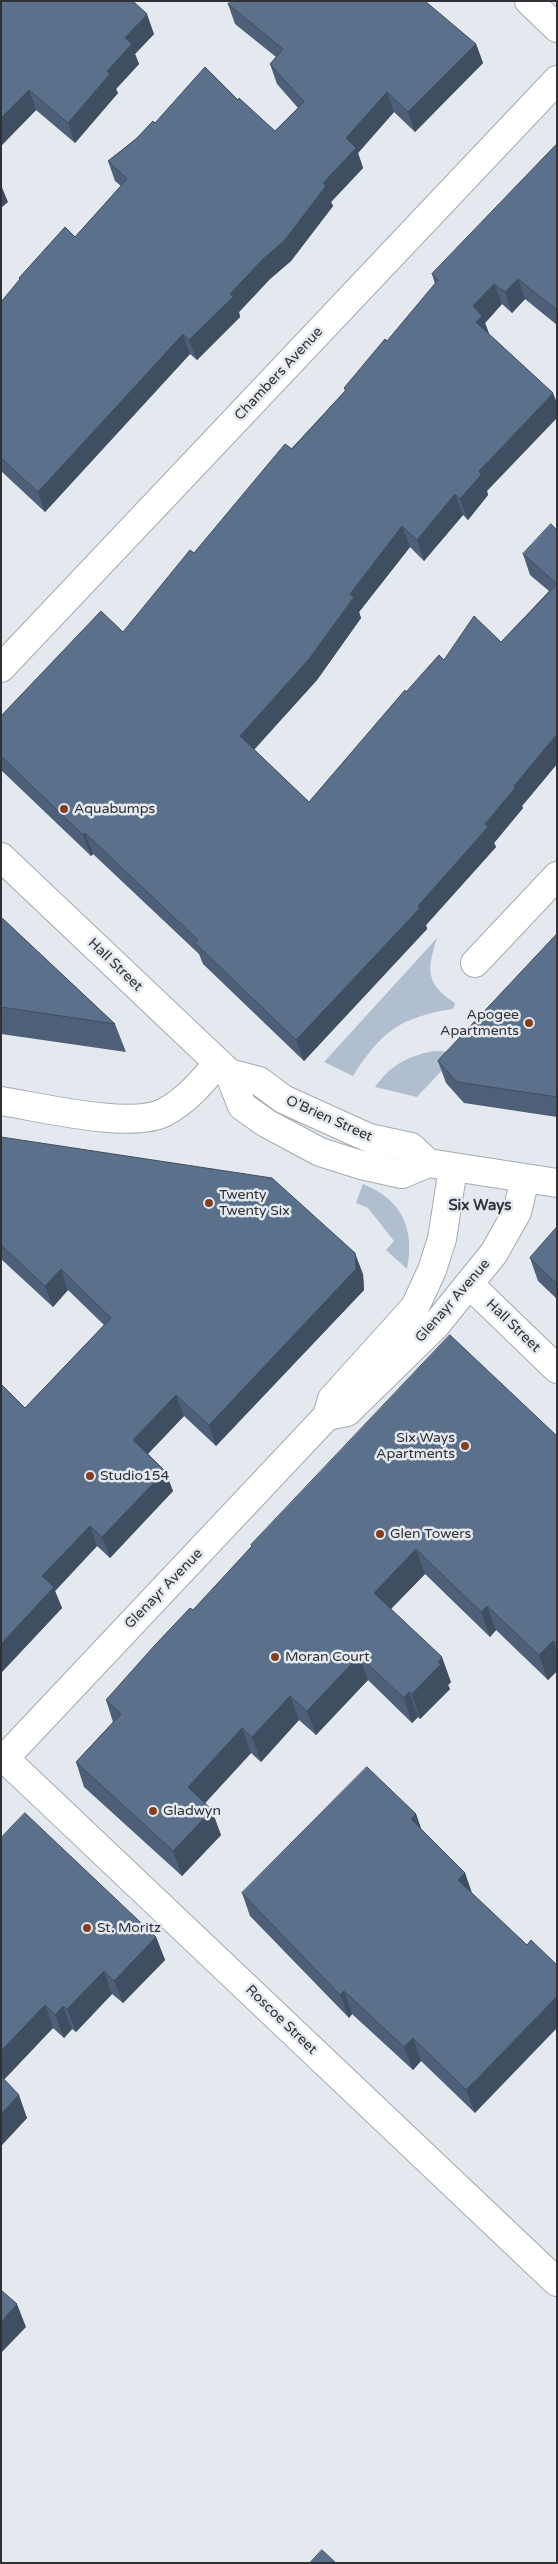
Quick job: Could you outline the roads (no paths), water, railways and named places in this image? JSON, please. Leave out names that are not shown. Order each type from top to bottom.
[{"type":"street","points":[[529,1],[557,28]]},
{"type":"street","name":"Chambers Avenue","points":[[1,668],[557,80]]},
{"type":"street","name":"Hall Street","points":[[1,857],[223,1068]]},
{"type":"street","points":[[474,963],[557,876]]},
{"type":"street","points":[[1,1101],[119,1119],[145,1119],[163,1113],[223,1068]]},
{"type":"street","name":"O'Brien Street","points":[[223,1068],[259,1081],[283,1099],[369,1138],[410,1147],[440,1166]]},
{"type":"street","points":[[440,1166],[557,1183]]},
{"type":"street","name":"Glenayr Avenue","points":[[3,1760],[327,1416],[332,1399],[415,1307],[432,1270],[442,1239],[440,1166]]},
{"type":"street","name":"Glenayr Avenue","points":[[327,1416],[347,1412],[435,1326],[494,1253],[512,1220],[525,1178]]},
{"type":"street","name":"Hall Street","points":[[469,1284],[557,1369]]},
{"type":"street","name":"Roscoe Street","points":[[3,1760],[557,2282]]},
{"type":"place","name":"Aquabumps","points":[[64,809]]},
{"type":"place","name":"Apogee Apartments","points":[[529,1023]]},
{"type":"place","name":"Twenty Twenty Six","points":[[209,1203]]},
{"type":"place","name":"Six Ways Apartments","points":[[465,1446]]},
{"type":"place","name":"Studio154","points":[[90,1476]]},
{"type":"place","name":"Glen Towers","points":[[380,1534]]},
{"type":"place","name":"Moran Court","points":[[275,1657]]},
{"type":"place","name":"Gladwyn","points":[[153,1811]]},
{"type":"place","name":"St. Moritz","points":[[87,1928]]},
{"type":"district","name":"Six Ways","points":[[480,1206]]}]
